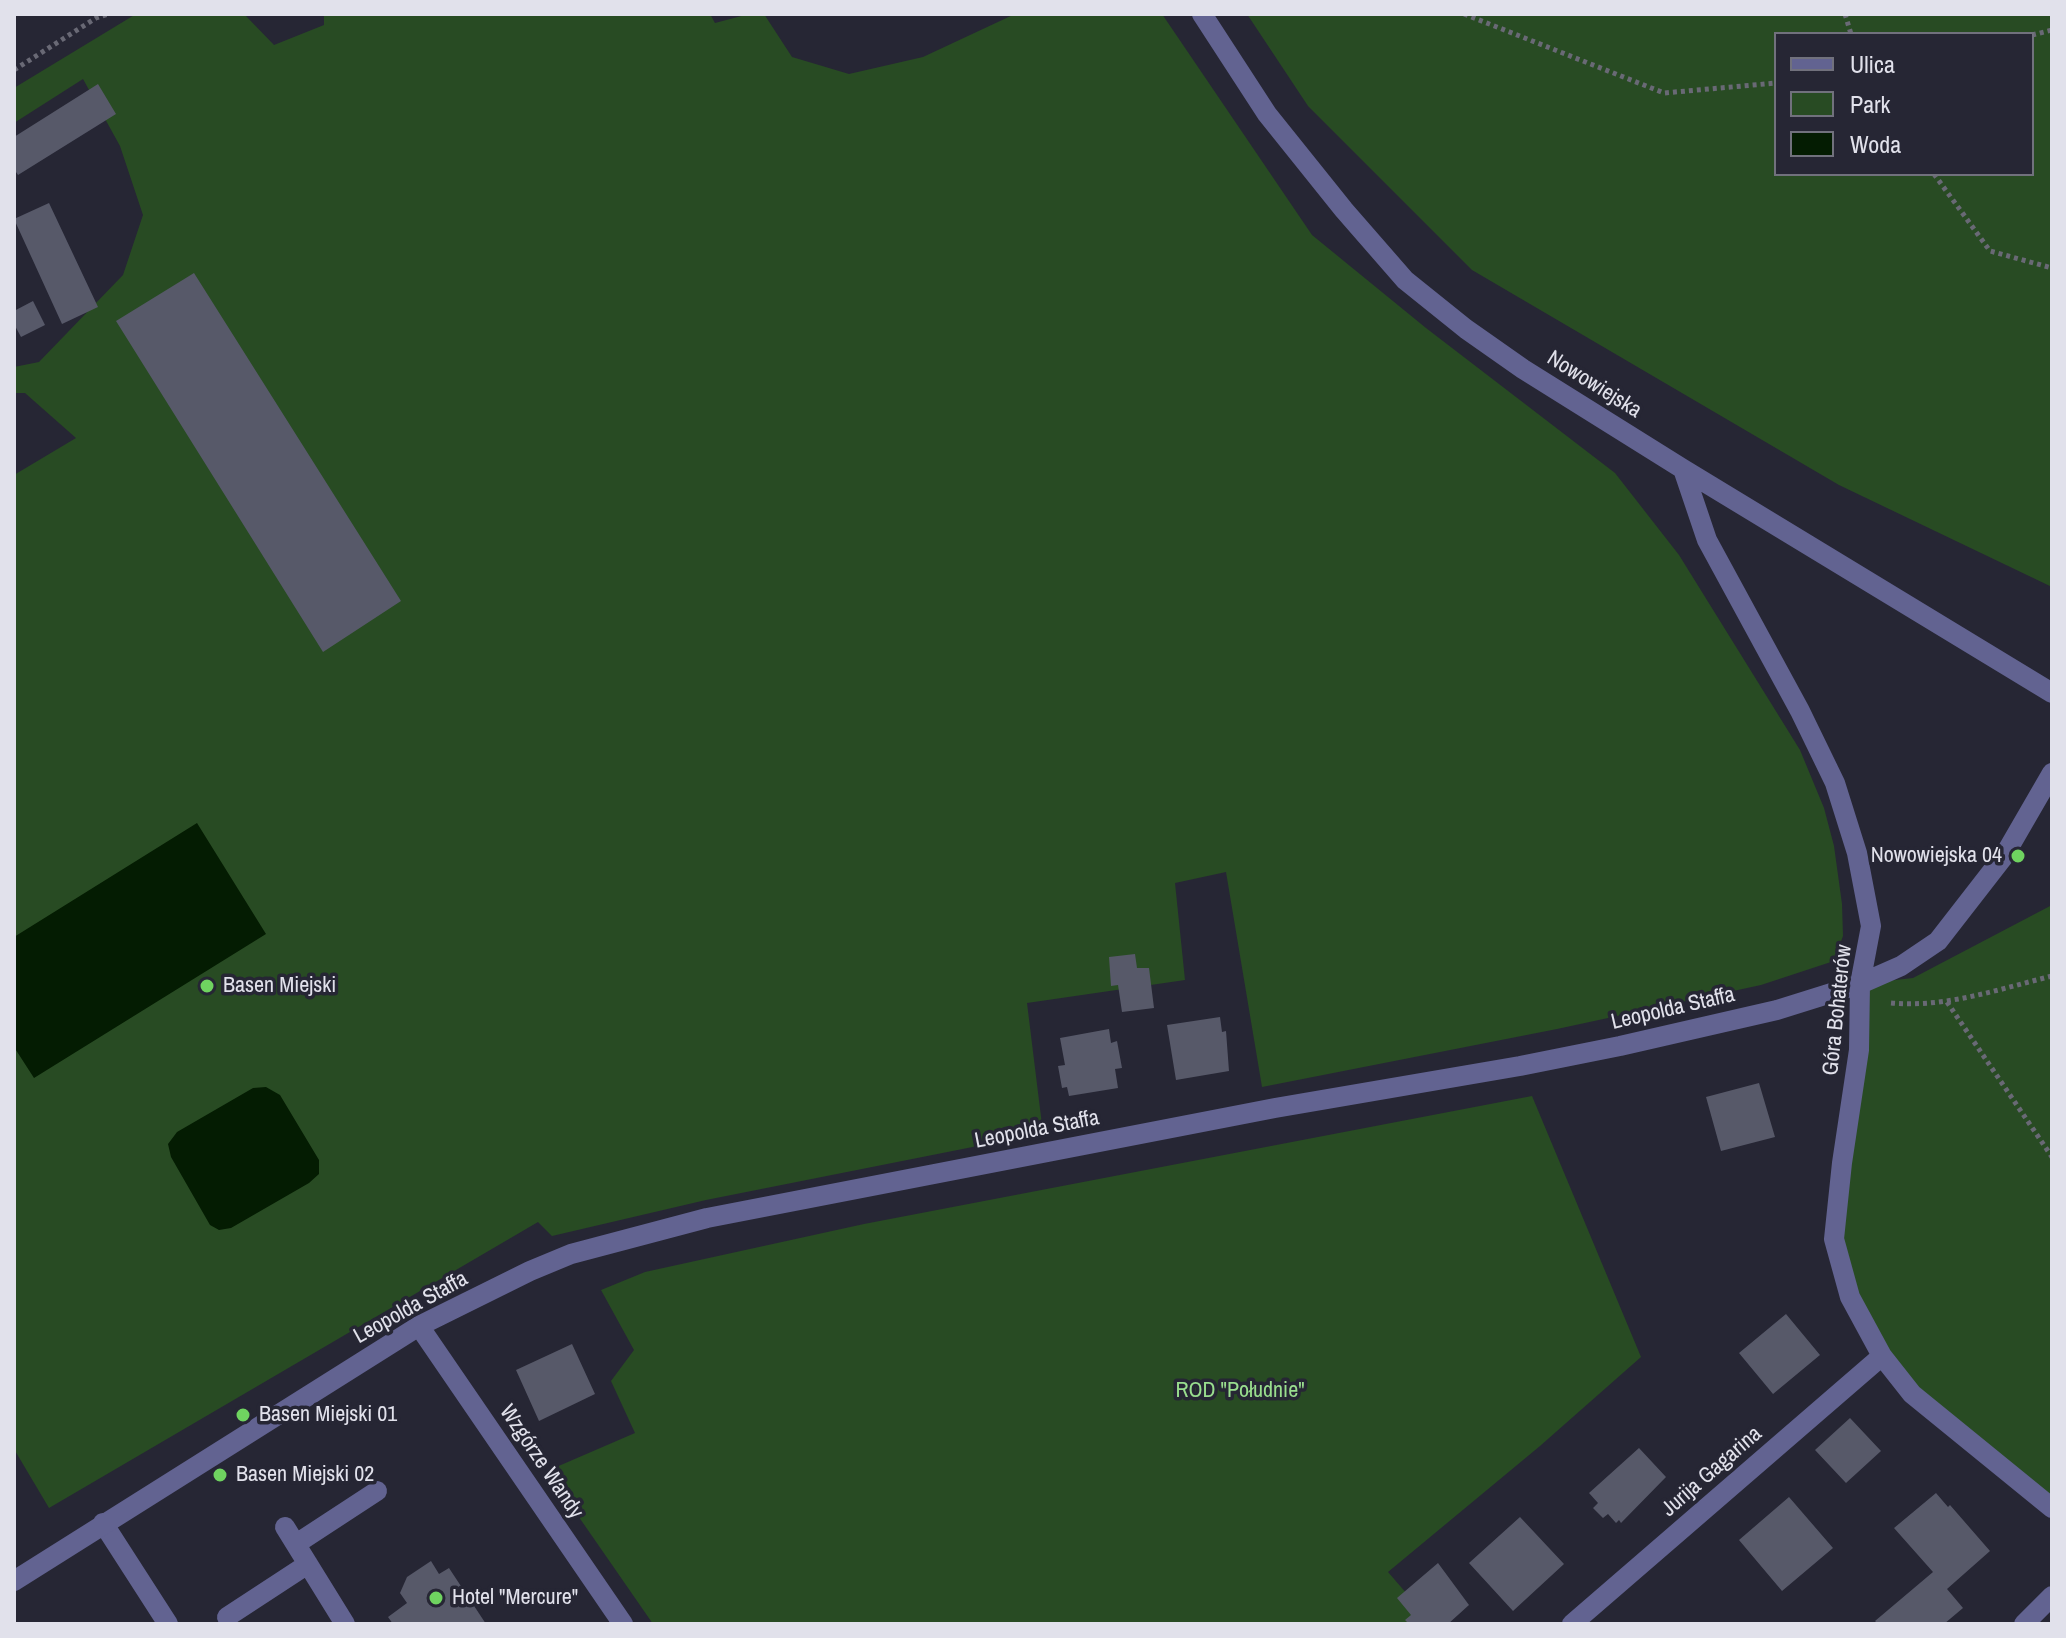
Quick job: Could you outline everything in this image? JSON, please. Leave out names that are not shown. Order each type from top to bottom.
[{"type":"street","name":"Nowowiejska","points":[[1202,14],[1267,114],[1344,210],[1405,280],[1466,329],[1523,369],[1683,469],[2052,693]]},
{"type":"street","name":"Góra Bohaterów","points":[[1683,469],[1707,540],[1800,711],[1835,783],[1857,853],[1871,926],[1860,984],[1859,1050],[1834,1239],[1850,1297],[1882,1356],[1912,1394],[2052,1508]]},
{"type":"street","name":"Leopolda Staffa","points":[[14,1581],[419,1326],[571,1254],[707,1218],[1275,1108],[1534,1064],[1777,1010],[1860,984],[1901,966],[1938,941],[2004,856],[2052,773]]},
{"type":"street","name":"Wzgórze Wandy","points":[[419,1326],[623,1624]]},
{"type":"street","name":"Jurija Gagarina","points":[[1572,1624],[1882,1356]]},
{"type":"street","points":[[345,1624],[291,1536],[377,1491]]},
{"type":"street","points":[[103,1523],[168,1620]]},
{"type":"street","points":[[227,1617],[308,1564]]},
{"type":"street","points":[[2024,1624],[2052,1596]]},
{"type":"path","points":[[14,70],[96,18],[108,14]]},
{"type":"path","points":[[1464,14],[1664,93],[1774,83]]},
{"type":"path","points":[[1935,176],[1990,251],[2052,268]]},
{"type":"path","points":[[1860,984],[1885,1002],[1910,1005],[1947,1002],[2052,976]]},
{"type":"path","points":[[1947,1002],[2052,1157]]},
{"type":"green space","points":[[136,14],[244,14],[274,45],[324,25],[324,14],[710,14],[715,23],[749,14],[764,14],[792,57],[849,74],[923,57],[1015,14],[1162,14],[1312,235],[1426,328],[1615,473],[1679,555],[1800,750],[1824,808],[1834,846],[1842,904],[1843,936],[1834,961],[1761,985],[1262,1087],[1226,872],[1175,883],[1185,980],[1027,1003],[1043,1133],[706,1200],[552,1236],[538,1222],[49,1508],[14,1449],[14,475],[76,438],[25,393],[14,393],[14,367],[39,362],[123,275],[143,215],[120,146],[83,79],[14,123],[14,88]]},
{"type":"green space","points":[[1247,14],[2052,14],[2052,587],[1839,485],[1472,270],[1308,106]]},
{"type":"green space","points":[[2052,905],[2052,1508],[1882,1356],[1839,1266],[1860,984],[1913,978]]},
{"type":"green space","name":"ROD \"Południe\"","points":[[1532,1096],[1641,1357],[1540,1446],[1388,1572],[1433,1624],[653,1624],[547,1471],[635,1433],[611,1381],[634,1350],[601,1290],[645,1272],[864,1224]]},
{"type":"water","points":[[197,823],[266,934],[34,1078],[14,1047],[14,937]]},
{"type":"water","points":[[266,1087],[280,1095],[319,1160],[319,1174],[309,1183],[231,1228],[219,1230],[210,1225],[171,1157],[168,1144],[177,1132],[253,1088]]},
{"type":"building","points":[[98,84],[116,114],[18,175],[14,169],[14,137]]},
{"type":"building","points":[[49,203],[98,307],[62,324],[14,219]]},
{"type":"building","points":[[194,273],[401,601],[323,652],[116,321]]},
{"type":"building","points":[[33,301],[45,325],[21,337],[14,324],[14,311]]},
{"type":"building","points":[[1135,954],[1137,968],[1149,968],[1154,1008],[1122,1012],[1118,985],[1111,986],[1109,957]]},
{"type":"building","points":[[1220,1017],[1222,1032],[1226,1031],[1229,1071],[1176,1080],[1167,1025]]},
{"type":"building","points":[[1109,1029],[1111,1043],[1117,1041],[1122,1068],[1115,1069],[1118,1088],[1069,1096],[1067,1087],[1062,1088],[1058,1066],[1065,1065],[1060,1038]]},
{"type":"building","points":[[1759,1083],[1775,1137],[1721,1151],[1706,1097]]},
{"type":"building","points":[[1786,1314],[1820,1355],[1773,1394],[1739,1353]]},
{"type":"building","points":[[572,1344],[595,1394],[539,1421],[516,1370]]},
{"type":"building","points":[[1850,1418],[1881,1451],[1846,1483],[1815,1450]]},
{"type":"building","points":[[1639,1448],[1666,1477],[1621,1523],[1619,1520],[1616,1523],[1608,1514],[1603,1518],[1593,1508],[1598,1503],[1589,1493]]},
{"type":"building","points":[[1936,1493],[1990,1551],[1947,1589],[1963,1608],[1944,1624],[1878,1624],[1875,1621],[1933,1572],[1894,1528]]},
{"type":"building","points":[[1789,1497],[1833,1548],[1782,1591],[1739,1540]]},
{"type":"building","points":[[1520,1517],[1564,1564],[1513,1611],[1469,1563]]},
{"type":"building","name":"Hotel \"Mercure\"","points":[[431,1561],[439,1574],[449,1568],[486,1624],[393,1624],[388,1617],[407,1603],[400,1593],[407,1577]]},
{"type":"building","points":[[1438,1563],[1469,1605],[1448,1624],[1409,1624],[1405,1620],[1411,1615],[1397,1598]]},
{"type":"place","name":"Nowowiejska 04","points":[[2018,856]]},
{"type":"place","name":"Basen Miejski","points":[[207,986]]},
{"type":"place","name":"Basen Miejski 01","points":[[243,1415]]},
{"type":"place","name":"Basen Miejski 02","points":[[220,1475]]},
{"type":"place","name":"Hotel \"Mercure\"","points":[[436,1598]]}]
